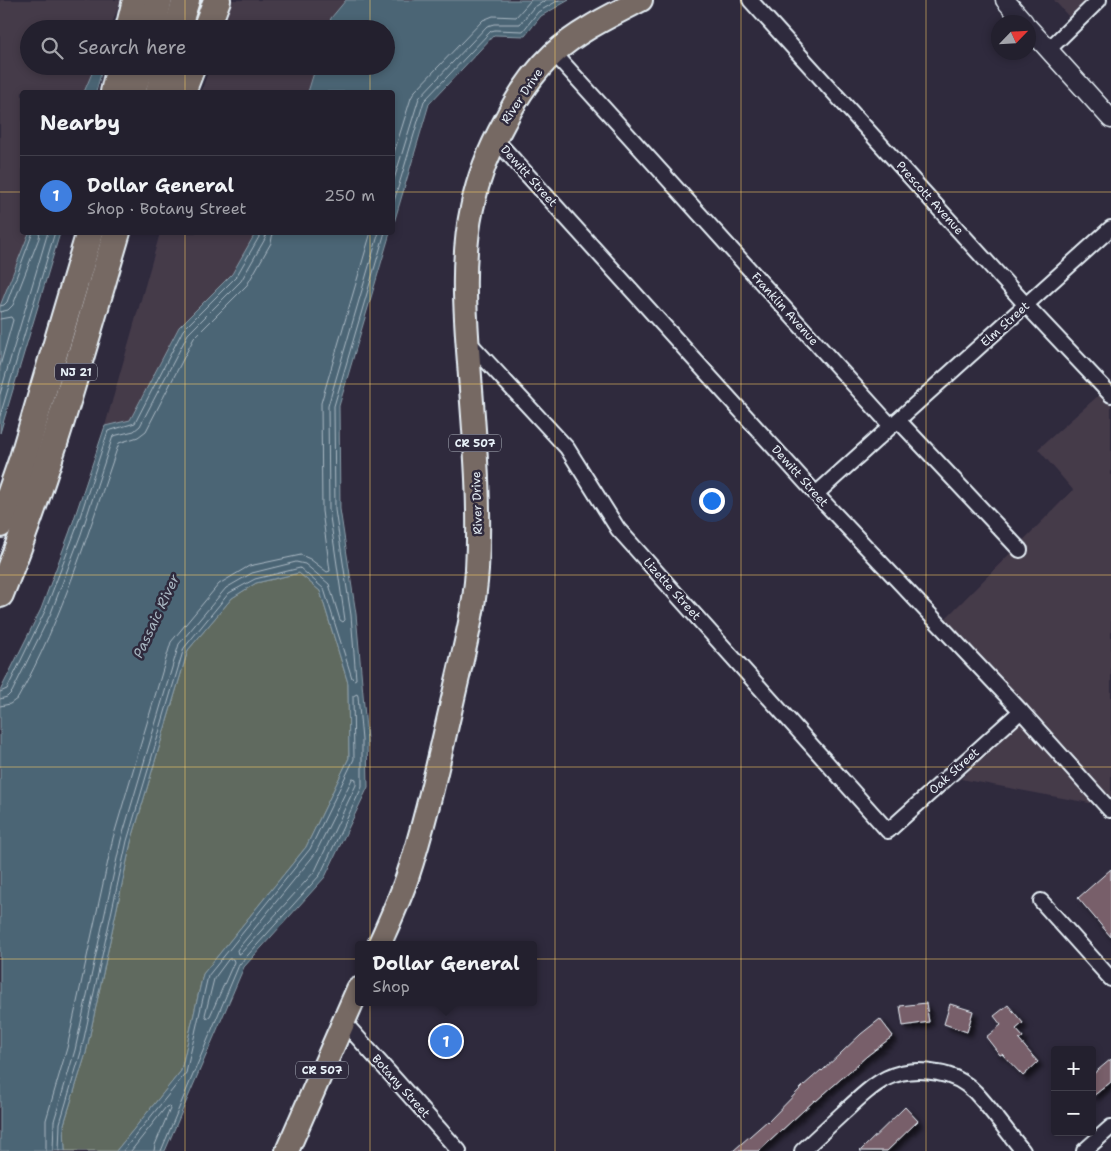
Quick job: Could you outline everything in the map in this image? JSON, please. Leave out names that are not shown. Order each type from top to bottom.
[{"type":"highway","points":[[131,20],[136,0]]},
{"type":"highway","points":[[153,20],[159,0]]},
{"type":"highway","points":[[180,20],[186,0]]},
{"type":"highway","points":[[209,20],[217,0]]},
{"type":"highway","points":[[114,90],[118,75]]},
{"type":"highway","points":[[133,90],[137,75]]},
{"type":"highway","points":[[159,90],[163,75]]},
{"type":"highway","points":[[183,90],[189,75]]},
{"type":"highway","points":[[4,513],[35,381],[76,235]]},
{"type":"highway","name":"NJ 21","points":[[4,513],[37,412],[89,235]]},
{"type":"highway","name":"NJ 21","points":[[0,594],[32,511],[62,419],[116,235]]},
{"type":"highway","points":[[32,511],[80,399],[131,235]]},
{"type":"main road","name":"River Drive","points":[[381,941],[407,880],[420,836],[462,660],[475,593],[478,548],[477,501],[465,293],[466,248],[472,208],[482,173],[495,139],[513,105],[532,76],[554,53],[581,33],[641,0]]},
{"type":"main road","name":"CR 507","points":[[287,1151],[355,996]]},
{"type":"street","name":"Prescott Avenue","points":[[750,0],[1026,305],[1111,395]]},
{"type":"street","points":[[1005,0],[1018,15]]},
{"type":"street","points":[[1048,50],[1099,0]]},
{"type":"street","points":[[1036,37],[1111,119]]},
{"type":"street","name":"Franklin Avenue","points":[[554,53],[894,423],[1020,550]]},
{"type":"street","name":"Dewitt Street","points":[[495,139],[816,494],[1020,711],[1110,810]]},
{"type":"street","name":"Elm Street","points":[[816,494],[1111,228]]},
{"type":"street","name":"Lizette Street","points":[[467,340],[567,448],[618,529],[888,831]]},
{"type":"street","name":"Oak Street","points":[[888,831],[1020,711]]},
{"type":"street","points":[[1040,901],[1111,979]]},
{"type":"street","name":"Botany Street","points":[[344,1021],[459,1151]]},
{"type":"street","points":[[802,1151],[873,1085],[889,1076],[906,1071],[926,1070],[945,1074],[960,1081],[974,1091],[1023,1151]]},
{"type":"street","points":[[1084,1151],[1111,1127]]},
{"type":"shaded area","points":[[0,0],[121,0],[113,20],[20,20],[20,75],[91,75],[85,90],[20,90],[20,235],[28,235],[0,306]]},
{"type":"shaded area","points":[[232,0],[346,0],[330,20],[226,20]]},
{"type":"shaded area","points":[[1054,0],[1103,0],[1076,25]]},
{"type":"shaded area","points":[[207,75],[313,75],[309,90],[202,90]]},
{"type":"shaded area","points":[[159,235],[255,235],[232,274],[179,327],[130,420],[105,426]]},
{"type":"shaded area","points":[[1108,387],[1111,389],[1111,807],[961,779],[1026,713],[945,619],[1073,490],[1038,449]]},
{"type":"green space","points":[[299,573],[320,591],[348,683],[349,758],[306,847],[203,974],[181,1071],[116,1151],[65,1151],[64,1124],[86,1053],[131,842],[188,650],[232,598],[256,583]]},
{"type":"water","points":[[346,0],[569,0],[541,16],[525,36],[494,35],[429,104],[395,219],[395,90],[309,90],[313,75],[395,75],[395,20],[330,20]]},
{"type":"water","points":[[91,75],[101,75],[97,90],[85,90]]},
{"type":"water","points":[[28,235],[59,235],[0,433],[0,306]]},
{"type":"water","name":"Passaic River","points":[[254,235],[389,235],[339,406],[340,509],[356,614],[367,740],[368,787],[325,877],[244,967],[165,1151],[116,1151],[181,1071],[203,974],[306,847],[349,758],[348,683],[320,591],[299,573],[256,583],[232,598],[188,650],[131,842],[86,1053],[64,1124],[65,1151],[0,1151],[0,691],[41,609],[70,531],[105,426],[130,420],[179,327],[232,274]]},
{"type":"building","points":[[1111,869],[1111,937],[1078,898]]},
{"type":"building","points":[[926,1003],[929,1022],[903,1026],[900,1006]]},
{"type":"building","points":[[950,1004],[973,1011],[967,1032],[944,1024]]},
{"type":"building","points":[[1008,1005],[1023,1023],[1016,1029],[1023,1037],[1019,1040],[1038,1062],[1023,1076],[1002,1054],[1000,1055],[986,1037],[1001,1025],[994,1016]]},
{"type":"building","points":[[880,1019],[893,1036],[815,1100],[759,1151],[733,1151],[768,1122],[803,1086]]},
{"type":"building","points":[[1111,1059],[1111,1082],[1096,1094],[1096,1091],[1096,1072]]},
{"type":"building","points":[[905,1107],[918,1121],[887,1151],[860,1151]]},
{"type":"place","name":"Dollar General","points":[[446,1041]]}]
